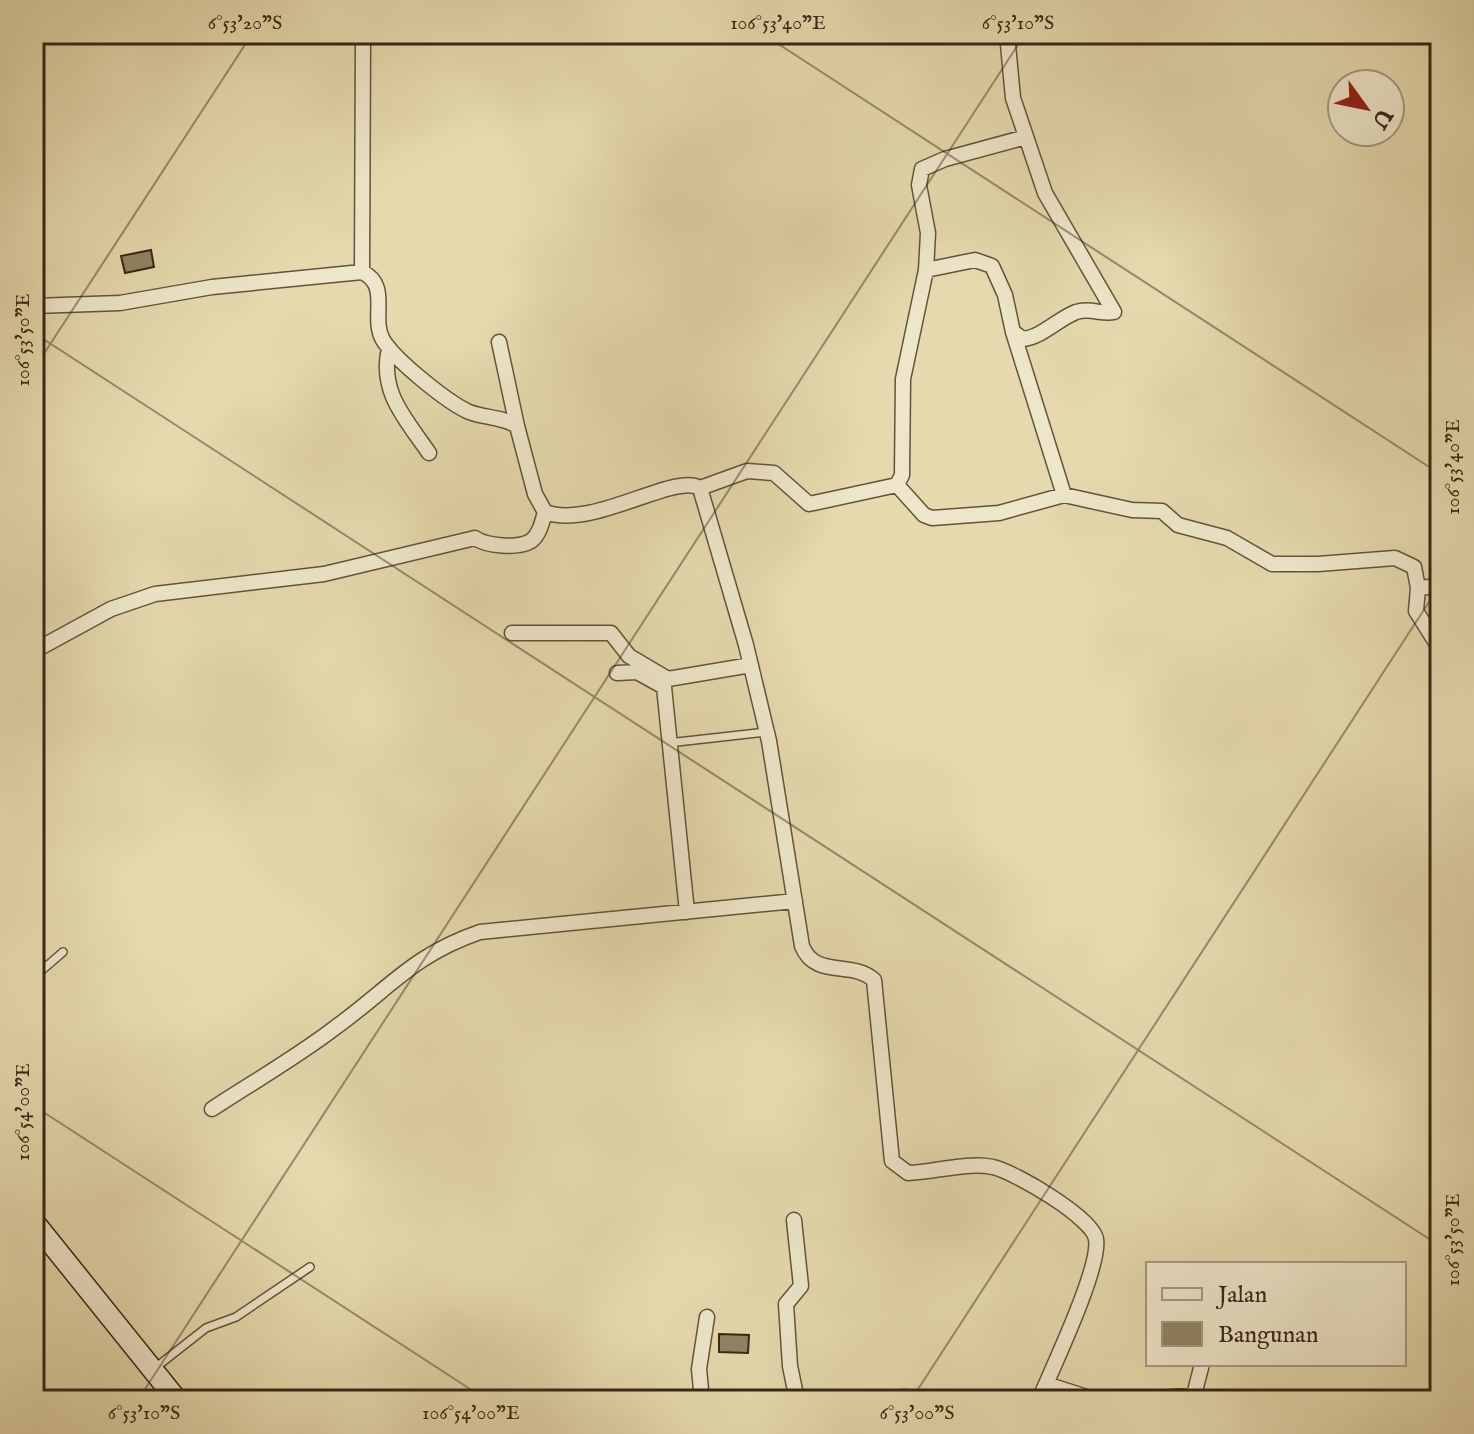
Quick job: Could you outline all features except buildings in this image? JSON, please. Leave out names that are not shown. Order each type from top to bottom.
[{"type":"street","points":[[362,272],[363,34]]},
{"type":"street","points":[[1007,34],[1013,98],[1045,193],[1114,312],[1106,314],[1095,309],[1074,313],[1030,338],[1013,332]]},
{"type":"street","points":[[897,485],[902,475],[903,379],[926,270],[928,233],[919,185],[922,169],[945,159],[1026,137]]},
{"type":"street","points":[[926,270],[975,260],[992,266],[1005,295],[1013,332],[1064,495]]},
{"type":"street","points":[[34,306],[137,301],[212,287],[362,272],[370,275],[377,289],[379,330],[389,348],[461,407],[517,426]]},
{"type":"street","points":[[499,342],[538,504],[545,512],[560,515],[603,511],[685,483],[700,488],[747,471],[774,473],[809,504],[897,485]]},
{"type":"street","points":[[389,348],[385,365],[394,402],[429,453]]},
{"type":"street","points":[[897,485],[932,518],[999,513],[1064,495],[1132,510],[1162,511],[1178,525],[1227,538],[1272,564],[1404,560],[1414,567],[1418,588],[1416,611],[1440,649]]},
{"type":"street","points":[[700,488],[751,665],[763,733],[783,813],[795,901],[807,958],[819,965],[860,973],[874,980],[895,1166],[908,1173],[993,1167],[1062,1205],[1093,1230],[1096,1240],[1092,1269],[1039,1400]]},
{"type":"street","points":[[34,651],[111,609],[155,594],[324,574],[475,538],[482,543],[525,544],[537,535],[545,512]]},
{"type":"street","points":[[1418,588],[1440,586]]},
{"type":"street","points":[[512,633],[611,633],[629,656],[668,679],[751,665]]},
{"type":"street","points":[[617,673],[637,672],[664,687],[687,912]]},
{"type":"street","points":[[212,1109],[336,1027],[420,958],[457,940],[480,932],[795,901]]},
{"type":"street","points":[[794,1220],[801,1286],[786,1304],[790,1366],[797,1400]]},
{"type":"street","points":[[34,1222],[177,1400]]},
{"type":"street","points":[[702,1400],[699,1369],[707,1317]]},
{"type":"street","points":[[1138,1400],[1194,1398],[1202,1366]]},
{"type":"street","points":[[1046,1384],[1096,1400]]},
{"type":"street","points":[[866,1400],[906,1397]]},
{"type":"lane","points":[[677,742],[763,733]]},
{"type":"lane","points":[[34,977],[63,952]]},
{"type":"lane","points":[[153,1369],[206,1328],[236,1317],[310,1267]]}]
